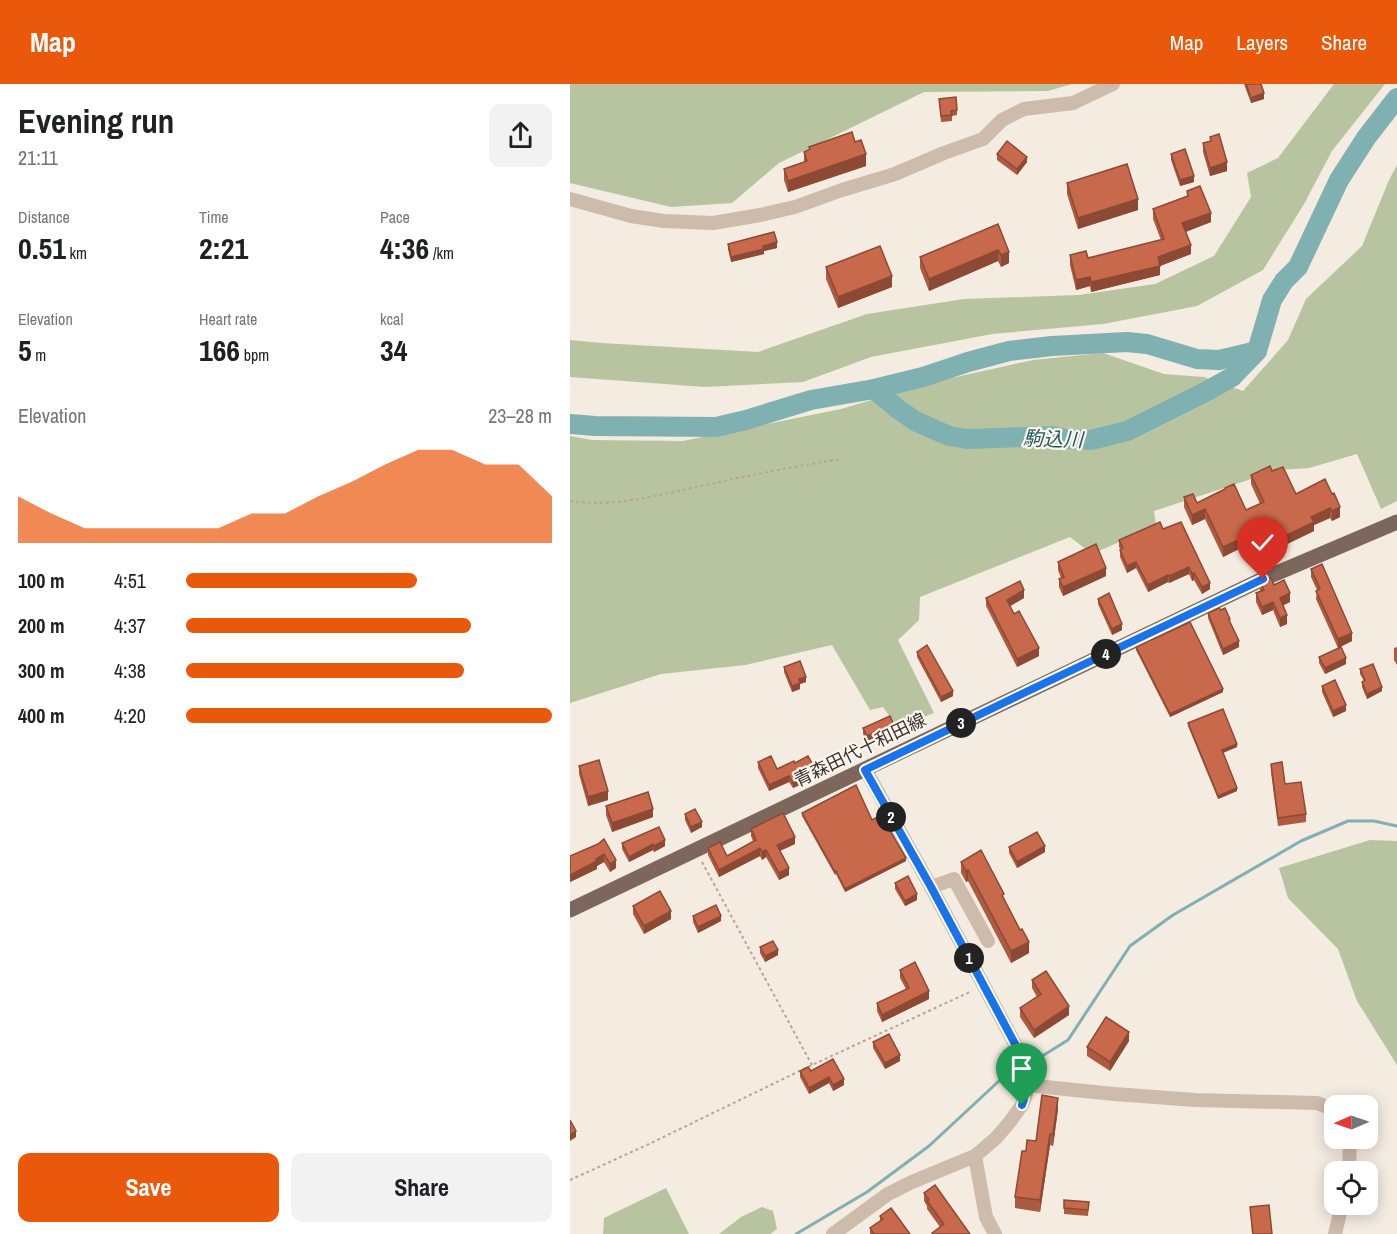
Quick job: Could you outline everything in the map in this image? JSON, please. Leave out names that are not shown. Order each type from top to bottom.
[{"type":"main road","name":"青森田代十和田線","points":[[570,910],[1263,579],[1397,522]]},
{"type":"street","points":[[570,199],[631,216],[664,221],[713,223],[760,215],[795,207],[895,174],[983,139],[1002,120],[1024,109],[1073,103],[1113,84]]},
{"type":"street","points":[[833,1234],[888,1194],[975,1156],[1009,1123],[1022,1105],[1026,1094],[1026,1072],[1022,1057],[865,770]]},
{"type":"street","points":[[931,887],[954,879],[988,941]]},
{"type":"street","points":[[1026,1085],[1194,1100],[1317,1103],[1324,1106]]},
{"type":"street","points":[[975,1156],[986,1217],[995,1234]]},
{"type":"street","points":[[1335,1234],[1340,1215]]},
{"type":"path","points":[[570,501],[612,502],[640,499],[841,459]]},
{"type":"path","points":[[696,850],[812,1065]]},
{"type":"path","points":[[570,1180],[984,986]]},
{"type":"green space","points":[[570,84],[1072,84],[1048,91],[924,92],[779,163],[732,203],[671,207],[570,183]]},
{"type":"green space","points":[[1334,84],[1385,84],[1332,151],[1304,204],[1263,270],[1197,306],[1103,324],[992,334],[871,357],[803,382],[705,387],[570,377],[570,340],[758,352],[867,314],[964,299],[1079,295],[1155,284],[1214,256],[1251,197],[1247,173],[1278,158]]},
{"type":"green space","points":[[1397,165],[1397,501],[1381,509],[1357,454],[1309,468],[1279,470],[1154,511],[1156,526],[1092,554],[1070,537],[920,597],[919,620],[898,640],[934,713],[897,727],[883,707],[870,710],[832,645],[745,665],[661,674],[570,703],[570,436],[592,440],[683,441],[841,409],[929,383],[1033,360],[1103,353],[1164,374],[1204,377],[1243,391],[1288,340],[1306,299],[1362,246]]},
{"type":"green space","points":[[1370,840],[1397,841],[1397,1065],[1357,1001],[1338,949],[1288,898],[1279,868]]},
{"type":"green space","points":[[666,1188],[689,1234],[603,1234],[604,1218]]},
{"type":"green space","points":[[762,1207],[773,1211],[777,1229],[770,1234],[719,1234],[741,1217]]},
{"type":"water","points":[[570,418],[581,419],[619,430],[570,429]]},
{"type":"building","points":[[1246,84],[1261,84],[1264,93],[1251,98]]},
{"type":"building","points":[[956,97],[957,110],[951,111],[952,115],[941,116],[939,99]]},
{"type":"building","points":[[852,132],[855,142],[861,140],[866,154],[788,181],[784,169],[807,161],[804,152],[810,149],[809,147]]},
{"type":"building","points":[[1219,134],[1227,162],[1210,168],[1203,143],[1211,141],[1210,137]]},
{"type":"building","points":[[1007,141],[1027,157],[1017,169],[997,154]]},
{"type":"building","points":[[1185,149],[1194,176],[1180,180],[1171,154]]},
{"type":"building","points":[[1127,164],[1138,199],[1078,218],[1067,183]]},
{"type":"building","points":[[1200,186],[1211,213],[1182,223],[1191,245],[1158,257],[1160,266],[1091,282],[1090,277],[1076,280],[1070,255],[1086,251],[1088,258],[1164,239],[1153,209],[1188,196],[1187,191]]},
{"type":"building","points":[[998,224],[1009,252],[1001,255],[998,250],[929,279],[920,257]]},
{"type":"building","points":[[774,232],[777,242],[763,246],[764,249],[731,257],[728,244]]},
{"type":"building","points":[[880,246],[892,276],[838,297],[826,267]]},
{"type":"building","points":[[1270,466],[1272,471],[1283,467],[1296,494],[1325,479],[1340,507],[1332,511],[1330,508],[1311,517],[1314,522],[1281,538],[1277,530],[1249,539],[1247,536],[1223,547],[1205,509],[1192,515],[1184,497],[1193,494],[1197,503],[1234,484],[1246,510],[1264,502],[1251,475]]},
{"type":"building","points":[[1160,522],[1163,529],[1181,522],[1210,583],[1202,587],[1189,567],[1148,585],[1136,562],[1127,566],[1120,550],[1123,548],[1119,540]]},
{"type":"building","points":[[1096,544],[1106,568],[1063,587],[1059,579],[1064,577],[1058,562]]},
{"type":"building","points":[[1322,564],[1352,633],[1338,639],[1316,591],[1320,589],[1311,569]]},
{"type":"building","points":[[1271,578],[1274,585],[1284,580],[1290,593],[1280,598],[1287,615],[1280,618],[1273,602],[1262,607],[1256,593],[1264,590],[1260,582]]},
{"type":"building","points":[[1020,581],[1024,590],[1007,600],[1014,614],[1019,611],[1039,648],[1017,659],[986,598]]},
{"type":"building","points":[[1109,593],[1122,624],[1112,629],[1098,599]]},
{"type":"building","points":[[1219,608],[1221,610],[1225,608],[1239,641],[1223,649],[1208,613]]},
{"type":"building","points":[[1190,622],[1223,689],[1170,714],[1136,647]]},
{"type":"building","points":[[927,645],[953,691],[941,697],[917,652]]},
{"type":"building","points":[[1341,647],[1346,658],[1325,668],[1319,657]]},
{"type":"building","points":[[800,661],[806,677],[799,679],[800,683],[792,686],[784,667]]},
{"type":"building","points":[[1373,664],[1382,687],[1367,694],[1362,682],[1365,680],[1360,669]]},
{"type":"building","points":[[1335,680],[1346,705],[1333,711],[1322,686]]},
{"type":"building","points":[[1223,709],[1237,744],[1222,750],[1237,788],[1218,796],[1188,723]]},
{"type":"building","points":[[890,716],[894,725],[889,727],[891,732],[881,737],[879,734],[875,736],[874,733],[867,736],[863,728]]},
{"type":"building","points":[[771,756],[777,769],[808,756],[814,767],[800,775],[802,779],[793,783],[789,776],[769,785],[758,762]]},
{"type":"building","points":[[599,760],[608,791],[588,797],[579,766]]},
{"type":"building","points":[[1282,762],[1285,784],[1301,782],[1306,814],[1278,818],[1271,764]]},
{"type":"building","points":[[856,785],[872,820],[881,815],[906,858],[845,889],[802,813]]},
{"type":"building","points":[[648,792],[653,809],[612,823],[606,806]]},
{"type":"building","points":[[695,809],[702,822],[691,827],[685,814]]},
{"type":"building","points":[[783,813],[795,837],[777,845],[789,868],[779,873],[766,850],[762,852],[760,848],[719,870],[708,848],[720,842],[727,856],[756,840],[751,829]]},
{"type":"building","points":[[659,827],[665,840],[629,857],[622,843]]},
{"type":"building","points":[[1037,832],[1045,846],[1017,862],[1009,847]]},
{"type":"building","points":[[604,839],[616,860],[610,864],[604,854],[596,859],[597,861],[570,875],[570,856]]},
{"type":"building","points":[[981,850],[1020,930],[1022,929],[1029,942],[1011,951],[968,870],[966,871],[961,862]]},
{"type":"building","points":[[908,876],[917,894],[905,901],[895,883]]},
{"type":"building","points":[[660,891],[671,911],[644,926],[633,906]]},
{"type":"building","points":[[716,905],[721,916],[698,927],[693,916]]},
{"type":"building","points":[[773,941],[778,950],[765,956],[760,947]]},
{"type":"building","points":[[915,962],[929,991],[882,1015],[877,1003],[909,988],[900,970]]},
{"type":"building","points":[[1046,971],[1069,1006],[1034,1030],[1020,1008],[1041,994],[1032,980]]},
{"type":"building","points":[[1106,1017],[1129,1032],[1110,1062],[1087,1047]]},
{"type":"building","points":[[889,1034],[900,1055],[885,1063],[873,1042]]},
{"type":"building","points":[[833,1059],[844,1079],[833,1085],[829,1077],[809,1088],[800,1071],[808,1067],[811,1071]]},
{"type":"building","points":[[1042,1095],[1058,1098],[1040,1200],[1015,1197],[1022,1151],[1026,1151],[1027,1140],[1036,1141]]},
{"type":"building","points":[[570,1120],[576,1131],[570,1135]]},
{"type":"building","points":[[935,1185],[970,1234],[932,1233],[944,1224],[927,1201],[929,1200],[924,1193]]},
{"type":"building","points":[[1064,1200],[1089,1202],[1088,1210],[1064,1208]]},
{"type":"building","points":[[1269,1205],[1272,1234],[1253,1234],[1250,1207]]},
{"type":"building","points":[[891,1208],[910,1234],[874,1234],[870,1228],[883,1219],[880,1216]]},
{"type":"waterway","name":"駒込川","points":[[874,389],[915,421],[949,436],[967,439],[1053,436],[1091,440],[1127,431],[1209,390],[1232,377],[1257,351],[1272,300],[1284,281],[1298,267],[1339,180],[1366,138],[1397,98]]},
{"type":"waterway","name":"駒込川","points":[[570,424],[716,427],[811,400],[874,389],[923,377],[1009,351],[1052,346],[1127,342],[1147,344],[1197,359],[1219,360],[1257,351]]},
{"type":"waterway","points":[[1039,1058],[1068,1040],[1130,946],[1173,915],[1301,841],[1348,821],[1374,821],[1397,826]]},
{"type":"waterway","points":[[796,1234],[867,1192],[929,1146],[1013,1068]]},
{"type":"route","points":[[1022,1105],[1026,1094],[1026,1072],[1022,1057],[865,770],[1263,579]]}]
